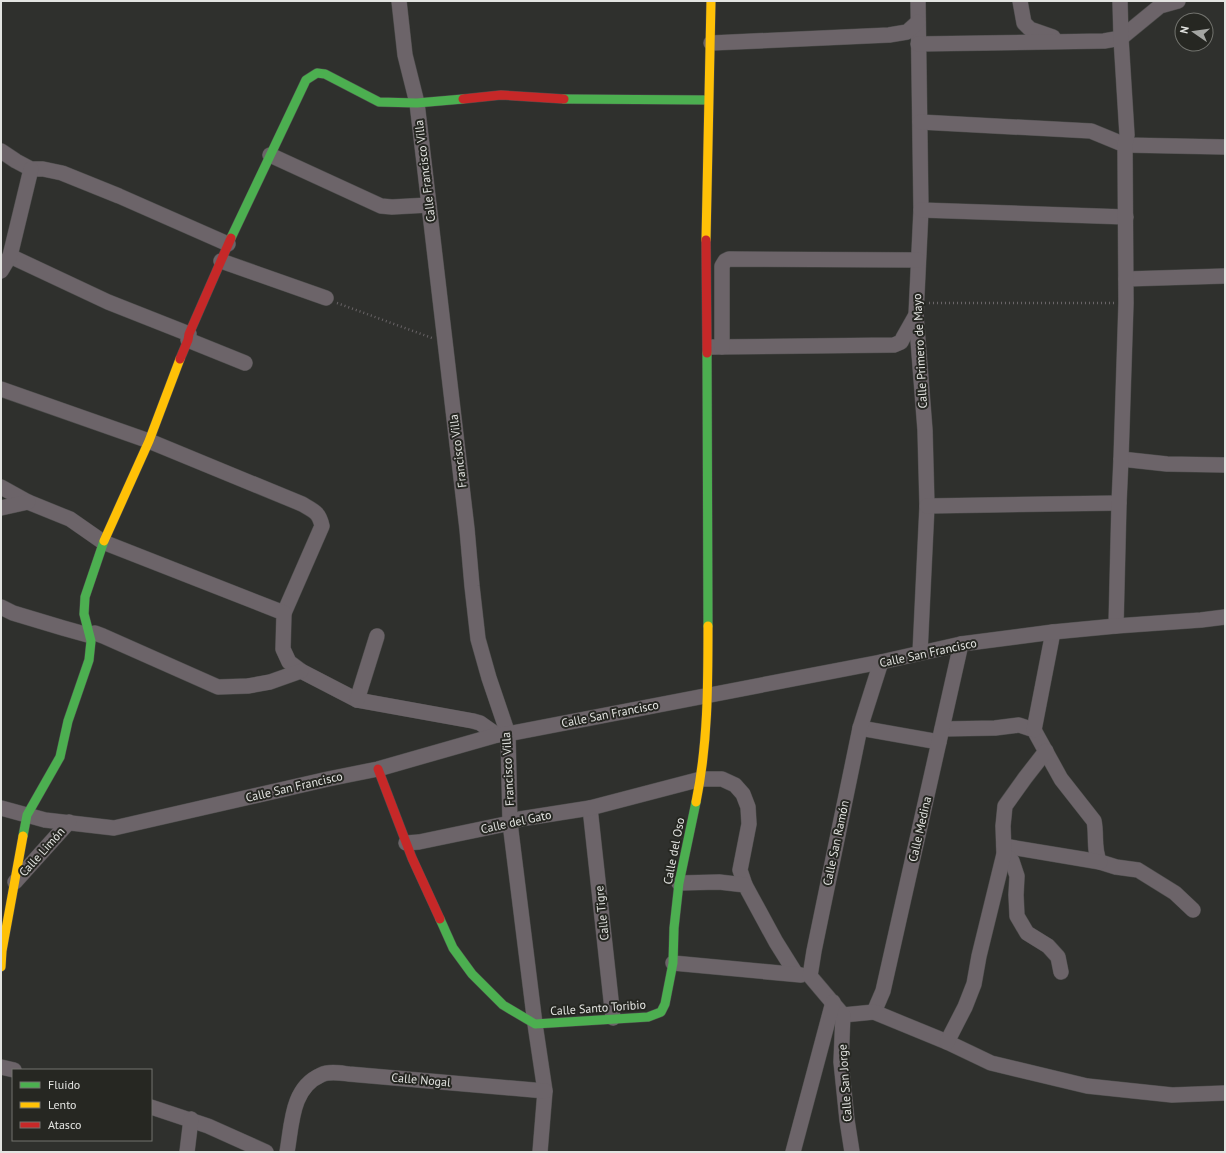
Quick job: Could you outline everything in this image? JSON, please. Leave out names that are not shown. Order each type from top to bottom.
[{"type":"street","name":"Calle Francisco Villa","points":[[399,1],[405,55],[417,103],[445,343]]},
{"type":"street","name":"Calle Primero de Mayo","points":[[918,1],[921,210],[916,309],[925,430],[927,506],[920,653]]},
{"type":"street","points":[[1020,1],[1024,23],[1030,29],[1040,34],[1052,36],[1060,42]]},
{"type":"street","points":[[1116,626],[1126,303],[1127,135],[1120,1]]},
{"type":"street","points":[[918,44],[1104,41],[1121,38],[1160,6],[1178,1]]},
{"type":"street","name":"Calle del Oso","points":[[661,1012],[666,1000],[673,963],[678,883],[701,778],[708,694],[714,347],[706,216],[708,100],[712,2]]},
{"type":"street","points":[[711,43],[889,35],[907,32],[918,22]]},
{"type":"street","name":"Calle Limón","points":[[1,966],[14,882],[27,815],[60,757],[68,722],[89,660],[91,641],[88,635],[84,614],[85,597],[103,542],[149,441],[169,387],[221,260],[302,85],[306,80],[317,73],[325,74],[379,102],[417,103]]},
{"type":"street","points":[[417,103],[501,95],[566,99],[708,100]]},
{"type":"street","points":[[920,122],[1091,131],[1126,145],[1225,147]]},
{"type":"street","points":[[1,151],[31,169],[43,168],[62,173],[119,196],[228,244]]},
{"type":"street","points":[[270,155],[381,206],[392,207],[430,205]]},
{"type":"street","points":[[1,271],[10,256],[31,169]]},
{"type":"street","points":[[921,210],[1126,217]]},
{"type":"street","points":[[10,256],[108,302],[245,363]]},
{"type":"street","points":[[916,309],[901,342],[894,345],[714,347],[722,266],[725,261],[729,259],[918,260]]},
{"type":"street","points":[[221,260],[326,298]]},
{"type":"street","points":[[1126,279],[1225,276]]},
{"type":"street","name":"Francisco Villa","points":[[445,343],[467,529],[478,639],[503,734],[510,823],[535,1024],[545,1091],[540,1152]]},
{"type":"street","points":[[1,389],[149,441],[302,504],[317,512],[322,526],[284,613],[283,649],[289,662],[301,671],[357,700],[473,721],[503,734]]},
{"type":"street","points":[[1121,458],[1167,464],[1225,465]]},
{"type":"street","points":[[1,487],[28,502],[70,519],[103,542],[284,613]]},
{"type":"street","points":[[1,508],[28,502]]},
{"type":"street","points":[[927,506],[1119,503]]},
{"type":"street","points":[[1,606],[13,612],[63,628],[88,635],[95,633],[218,687],[248,686],[270,682],[301,671]]},
{"type":"street","name":"Calle San Francisco","points":[[1,808],[45,820],[114,828],[378,769],[503,734],[881,662],[961,644],[1053,632],[1225,617]]},
{"type":"street","points":[[1053,632],[1034,730],[1061,779],[1094,821],[1097,858],[1100,862]]},
{"type":"street","points":[[357,700],[376,636]]},
{"type":"street","name":"Calle Medina","points":[[874,1012],[883,991],[961,644]]},
{"type":"street","name":"Calle San Ramón","points":[[803,975],[817,935],[860,728],[881,662]]},
{"type":"street","points":[[860,728],[940,736],[1019,725],[1034,730]]},
{"type":"street","points":[[947,1042],[965,1007],[974,984],[978,956],[1004,850],[1003,826],[1005,806],[1046,751]]},
{"type":"street","points":[[378,769],[406,843],[453,948],[472,974],[503,1005],[535,1024]]},
{"type":"street","name":"Calle del Gato","points":[[406,843],[419,842],[510,823],[520,819],[590,808],[701,778],[722,779],[735,785],[743,794],[748,807],[748,824],[740,870],[745,885],[776,942],[803,975]]},
{"type":"street","name":"Calle Tigre","points":[[590,808],[614,1018]]},
{"type":"street","name":"Calle Limón","points":[[14,882],[69,822]]},
{"type":"street","points":[[1004,850],[1100,862],[1116,868],[1138,870],[1175,893],[1193,910]]},
{"type":"street","points":[[1004,850],[1012,861],[1017,876],[1017,916],[1027,933],[1048,946],[1058,957],[1061,972]]},
{"type":"street","points":[[678,883],[719,882],[745,885]]},
{"type":"street","points":[[673,963],[803,975],[833,1002],[843,1015],[874,1012],[947,1042],[991,1063],[1087,1086],[1172,1094],[1225,1093]]},
{"type":"street","points":[[793,1152],[833,1002]]},
{"type":"street","name":"Calle Santo Toribio","points":[[535,1024],[648,1017],[661,1012]]},
{"type":"street","name":"Calle San Jorge","points":[[843,1015],[841,1062],[852,1152]]},
{"type":"street","points":[[825,1031],[842,1035]]},
{"type":"street","points":[[1,1067],[12,1070]]},
{"type":"street","name":"Calle Nogal","points":[[287,1152],[297,1099],[303,1089],[321,1074],[334,1073],[545,1091]]},
{"type":"street","points":[[152,1107],[191,1119],[266,1152]]},
{"type":"street","points":[[187,1152],[191,1119]]},
{"type":"path","points":[[326,298],[445,343]]},
{"type":"path","points":[[916,309],[1126,303]]},
{"type":"traffic: fast","points":[[231,238],[306,80],[317,73],[325,74],[379,102],[417,103],[463,99]]},
{"type":"traffic: fast","points":[[564,99],[708,100]]},
{"type":"traffic: fast","points":[[707,353],[708,626]]},
{"type":"traffic: fast","points":[[23,836],[27,815],[60,757],[68,721],[89,660],[91,641],[84,614],[85,597],[104,541]]},
{"type":"traffic: fast","points":[[440,919],[453,948],[472,974],[503,1005],[535,1024],[648,1017],[661,1012],[665,1004],[673,963],[674,928],[679,883],[696,802]]},
{"type":"traffic: slow","points":[[706,240],[711,1]]},
{"type":"traffic: slow","points":[[104,541],[149,441],[180,359]]},
{"type":"traffic: slow","points":[[696,802],[705,736],[708,626]]},
{"type":"traffic: slow","points":[[1,967],[2,951],[23,836]]},
{"type":"traffic: jam","points":[[463,99],[501,95],[564,99]]},
{"type":"traffic: jam","points":[[180,359],[189,334],[231,238]]},
{"type":"traffic: jam","points":[[706,240],[707,353]]},
{"type":"traffic: jam","points":[[378,769],[412,858],[440,919]]}]
